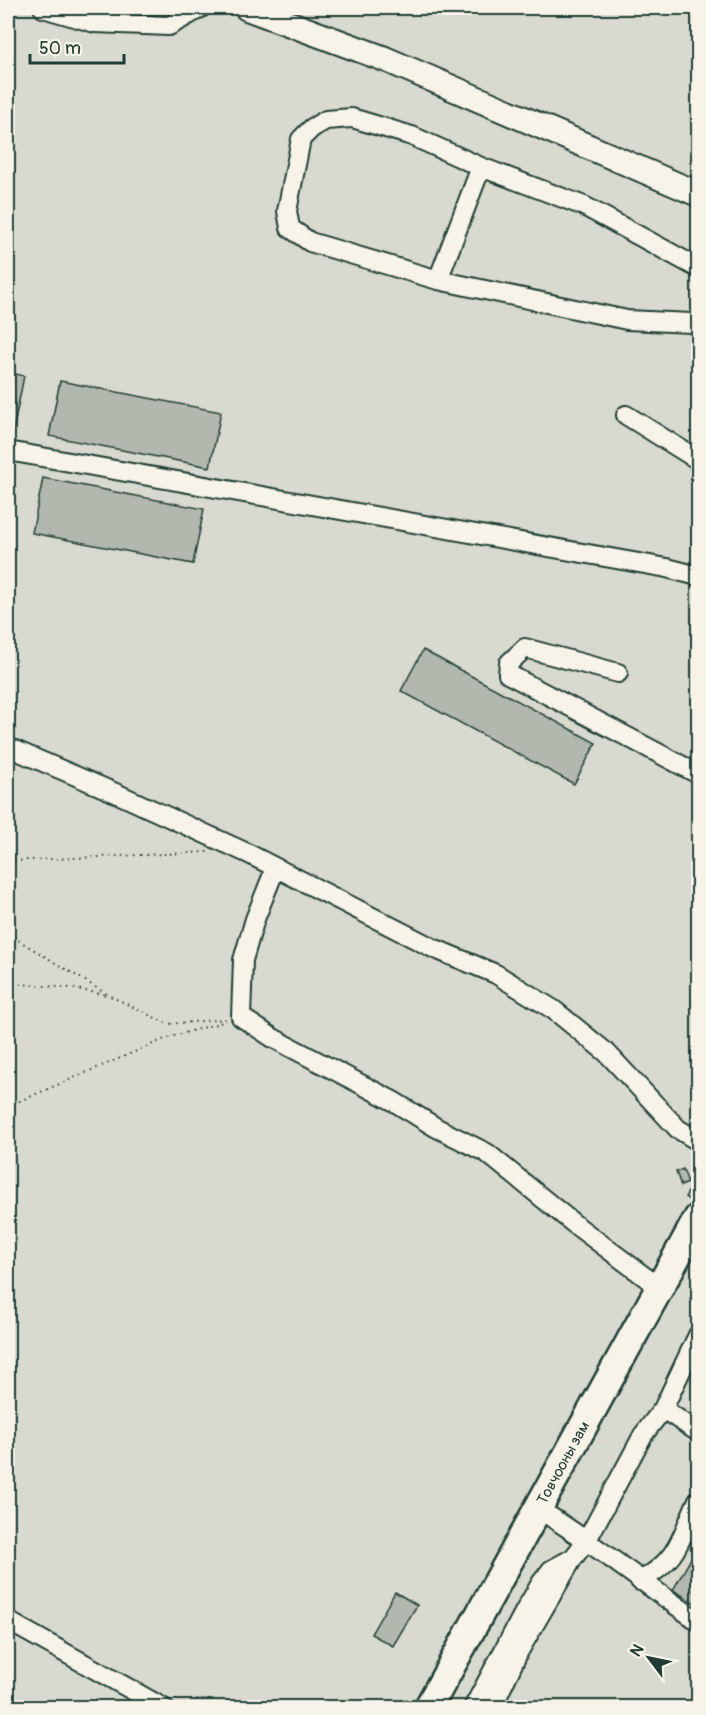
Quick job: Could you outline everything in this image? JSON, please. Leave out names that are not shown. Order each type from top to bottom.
[{"type":"highway","name":"Товчооны зам","points":[[428,1707],[699,1218]]},
{"type":"highway","name":"Товчооны зам","points":[[447,1707],[699,1250]]},
{"type":"main road","points":[[247,8],[385,59],[699,194]]},
{"type":"street","points":[[43,8],[95,23],[169,26],[201,8]]},
{"type":"street","points":[[699,268],[584,206],[481,167],[412,136],[351,118],[326,120],[312,128],[301,139],[287,211],[290,228],[310,242],[438,280],[627,320],[692,323],[699,321]]},
{"type":"street","points":[[438,280],[481,167]]},
{"type":"street","points":[[626,415],[699,460]]},
{"type":"street","points":[[8,451],[667,568],[699,576]]},
{"type":"street","points":[[618,673],[525,648],[509,663],[508,674],[699,774]]},
{"type":"street","points":[[8,747],[118,794],[247,854],[433,948],[496,974],[554,1010],[607,1053],[678,1129],[699,1141]]},
{"type":"street","points":[[275,869],[255,919],[243,960],[241,1017],[273,1038],[487,1153],[573,1223],[660,1288]]},
{"type":"street","points":[[492,1707],[519,1651],[573,1558],[587,1540],[643,1435],[663,1409],[699,1335]]},
{"type":"street","points":[[663,1409],[699,1432]]},
{"type":"street","points":[[640,1581],[659,1570],[677,1550],[699,1500]]},
{"type":"street","points":[[551,1517],[587,1540],[640,1581],[699,1621]]},
{"type":"street","points":[[472,1707],[541,1583],[551,1570],[573,1558]]},
{"type":"street","points":[[8,1622],[164,1707]]},
{"type":"path","points":[[8,861],[169,853],[217,853]]},
{"type":"path","points":[[8,934],[110,996],[168,1024],[241,1017]]},
{"type":"path","points":[[8,983],[71,988],[110,996]]},
{"type":"path","points":[[8,1106],[167,1038],[241,1017]]},
{"type":"shaded area","points":[[8,8],[698,8],[698,1707],[8,1707]]},
{"type":"building","points":[[8,372],[24,376],[13,431],[8,430]]},
{"type":"building","points":[[60,381],[221,412],[210,467],[49,436]]},
{"type":"building","points":[[43,478],[204,509],[193,564],[32,533]]},
{"type":"building","points":[[423,650],[596,743],[574,784],[401,691]]},
{"type":"building","points":[[683,1169],[688,1183],[681,1186],[676,1172]]},
{"type":"building","points":[[691,1187],[695,1189],[689,1200],[685,1197]]},
{"type":"building","points":[[698,1546],[698,1605],[673,1590]]},
{"type":"building","points":[[395,1592],[417,1605],[393,1646],[371,1634]]}]
